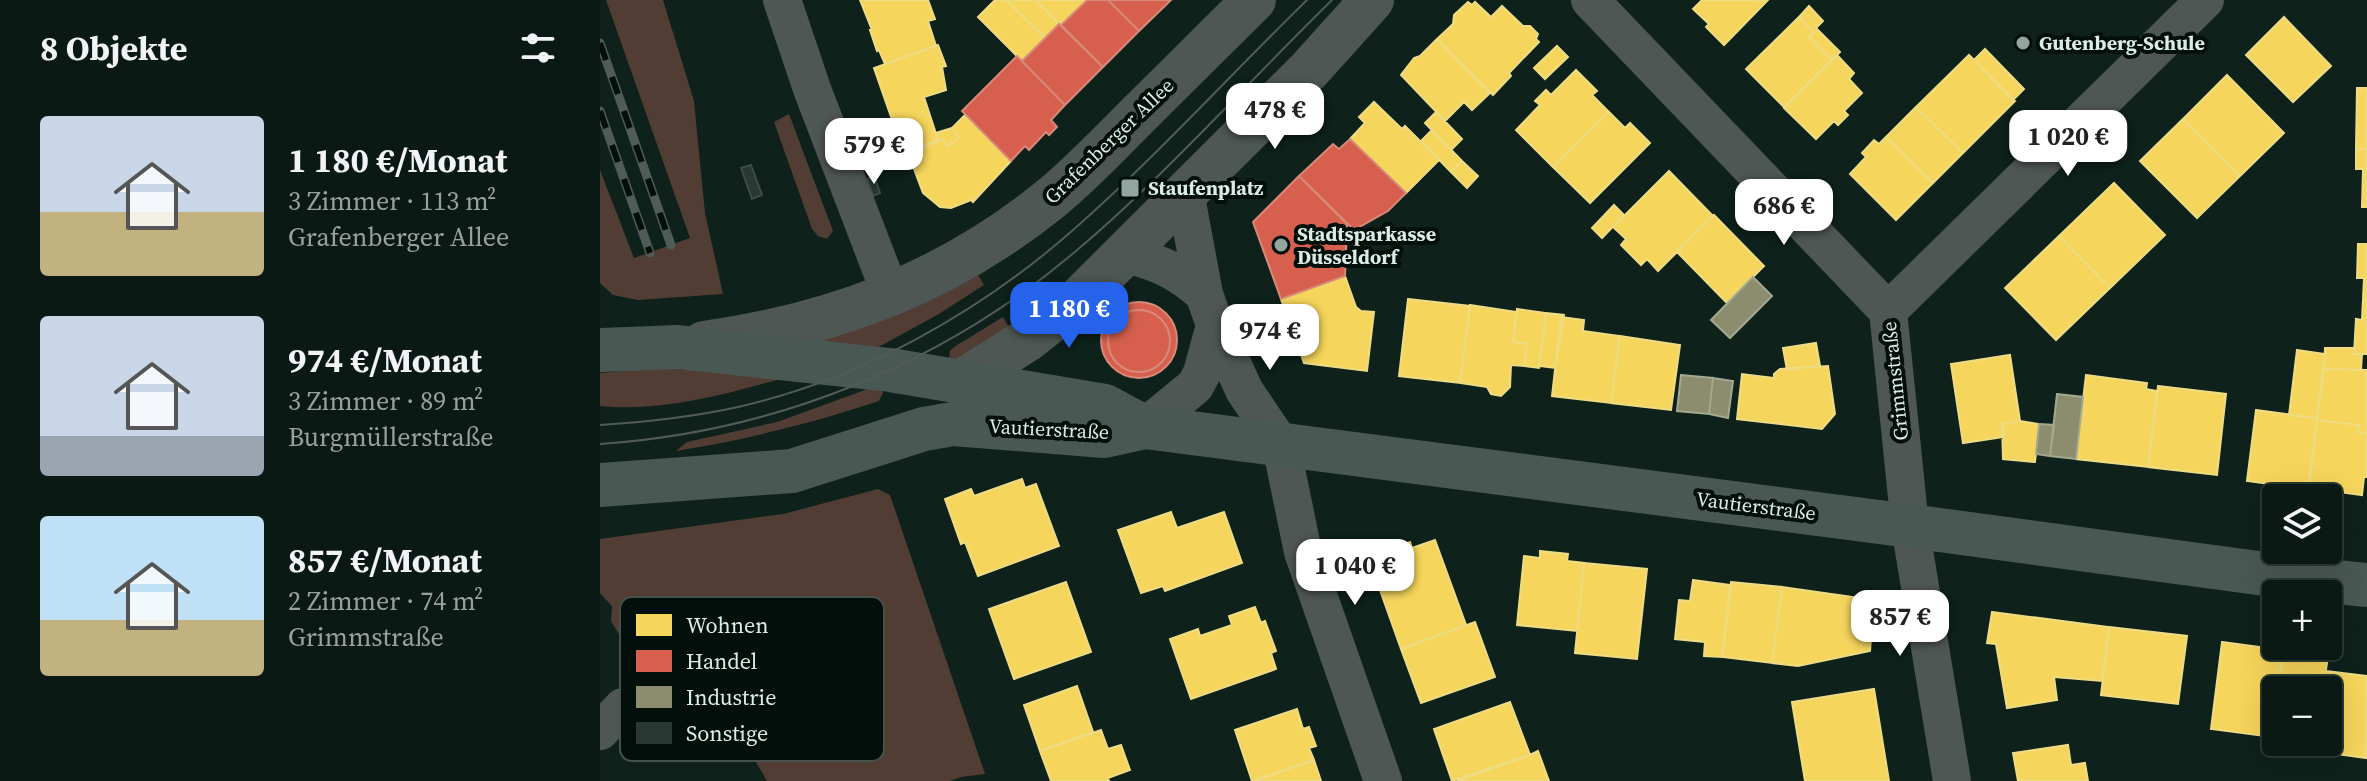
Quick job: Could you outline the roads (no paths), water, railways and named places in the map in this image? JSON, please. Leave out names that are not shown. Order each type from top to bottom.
[{"type":"main road","points":[[600,350],[678,347],[860,366],[962,381]]},
{"type":"main road","points":[[600,485],[695,477],[867,422],[962,381]]},
{"type":"main road","name":"Vautierstraße","points":[[962,381],[1105,406],[1145,427]]},
{"type":"main road","name":"Vautierstraße","points":[[695,477],[792,471],[924,429],[953,424],[1104,436],[1145,427],[2367,585]]},
{"type":"street","points":[[782,0],[891,295]]},
{"type":"street","name":"Grafenberger Allee","points":[[678,347],[787,329],[845,313],[928,279],[1003,235],[1077,176],[1254,0]]},
{"type":"street","points":[[962,381],[1027,340],[1080,298],[1309,70],[1372,0]]},
{"type":"street","name":"Grimmstraße","points":[[1590,0],[1888,311],[1910,526],[1952,781]]},
{"type":"street","points":[[1888,311],[2205,0]]},
{"type":"street","points":[[1185,192],[1209,310],[1244,390],[1281,445],[1303,552],[1383,781]]},
{"type":"street","points":[[1126,254],[1160,263],[1181,274],[1209,310],[1202,373],[1195,386],[1145,427]]},
{"type":"tram line","points":[[600,425],[704,414],[784,395],[873,361],[958,315],[1037,260],[1103,203],[1307,0]]},
{"type":"tram line","points":[[600,444],[665,437],[729,425],[792,408],[853,386],[913,359],[970,328],[1024,292],[1110,222],[1332,0]]},
{"type":"railway","points":[[600,43],[671,245]]},
{"type":"railway","points":[[600,111],[650,253]]},
{"type":"place","name":"Gutenberg-Schule","points":[[2023,43]]},
{"type":"place","name":"Staufenplatz","points":[[1130,188]]},
{"type":"place","name":"Stadtsparkasse Düsseldorf","points":[[1281,245]]}]
